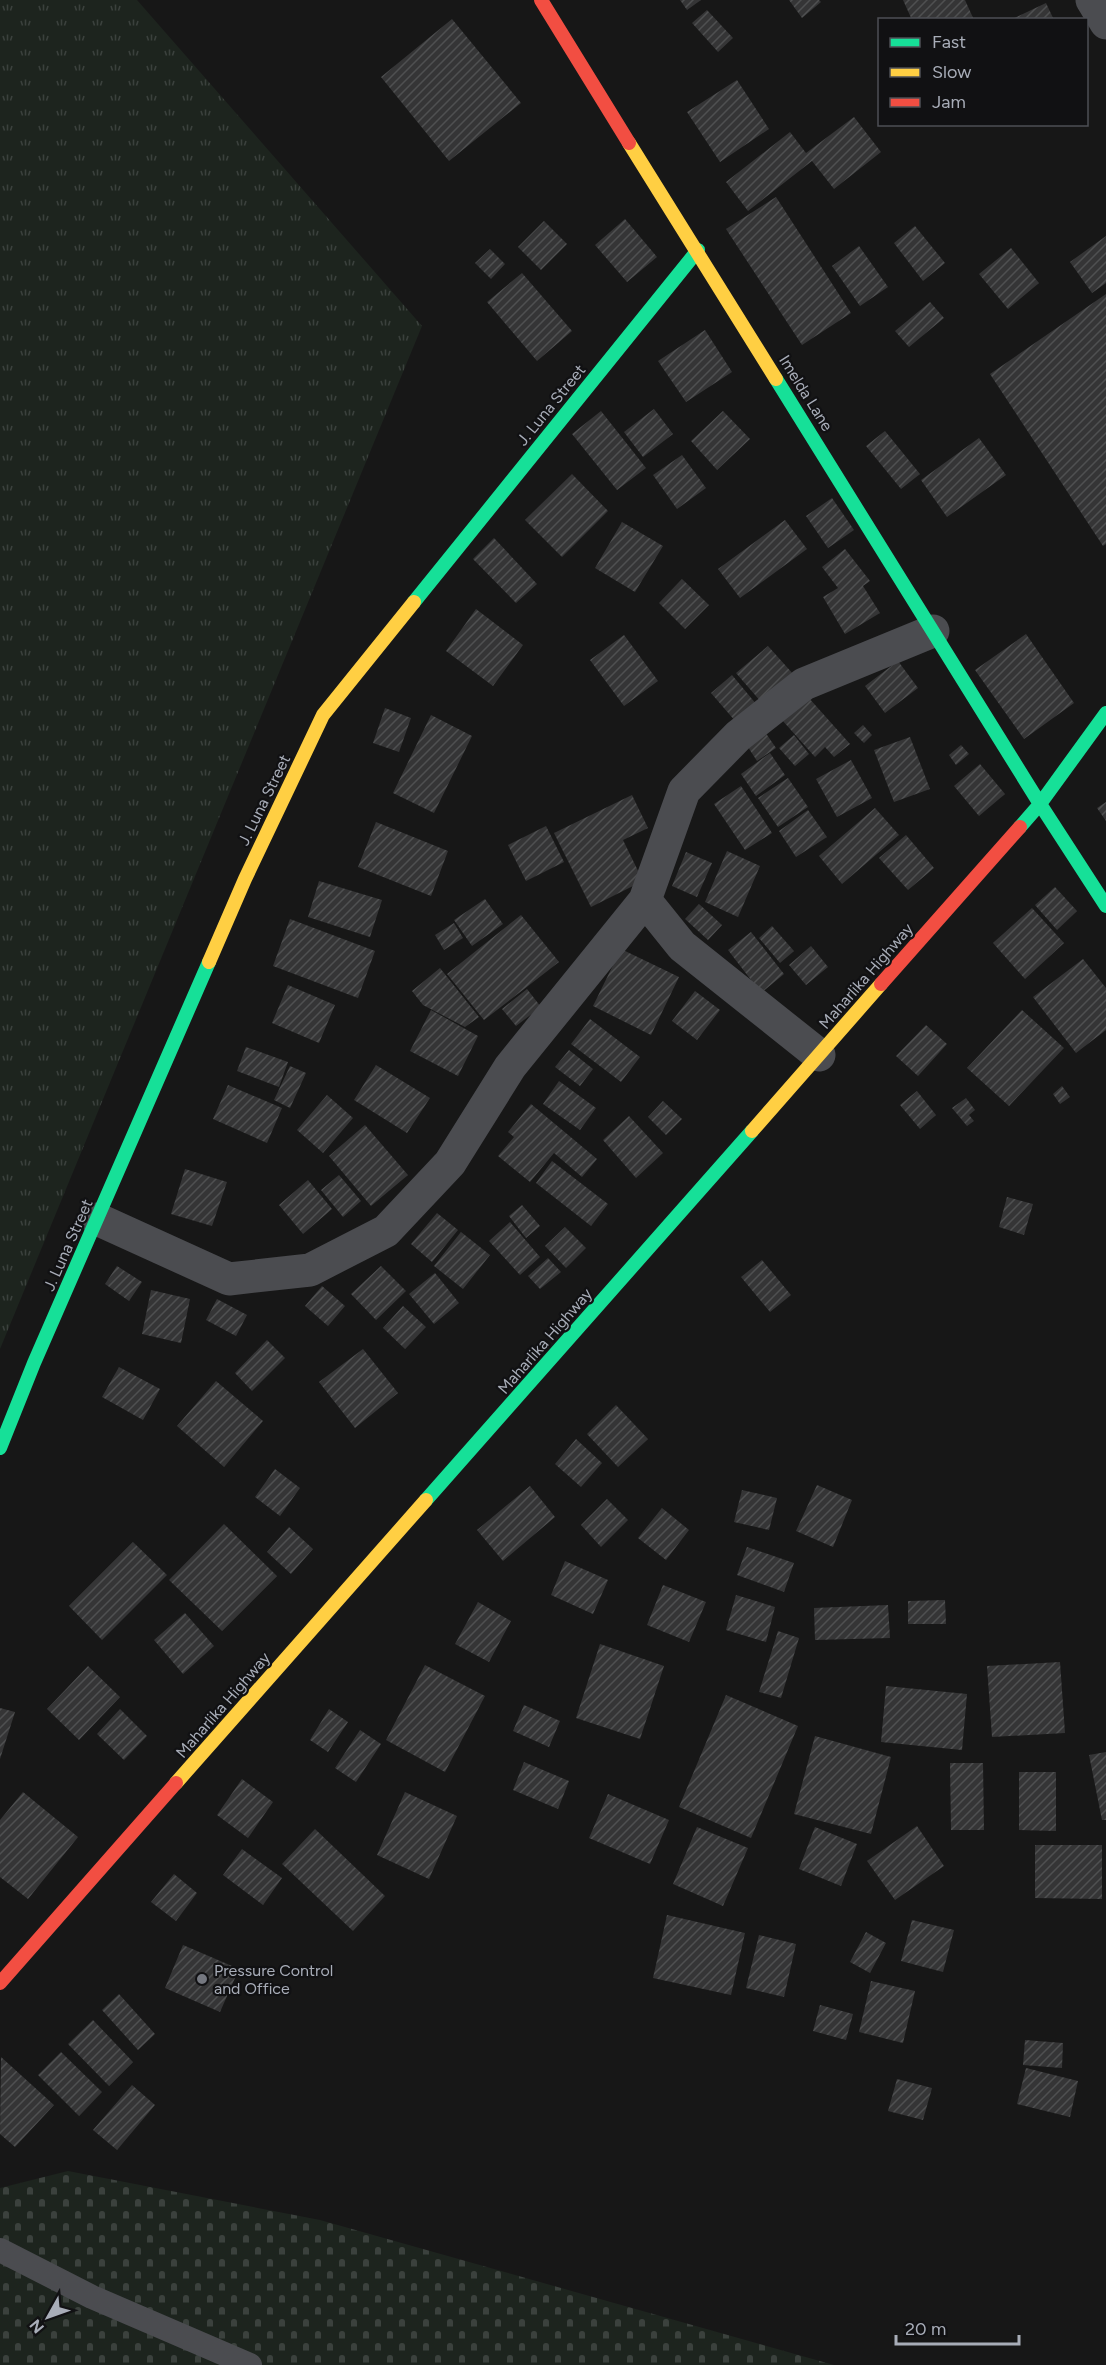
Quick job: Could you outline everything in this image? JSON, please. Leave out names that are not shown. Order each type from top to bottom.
[{"type":"main road","name":"Imelda Lane","points":[[541,0],[1040,804],[1106,906]]},
{"type":"main road","name":"J. Luna Street","points":[[0,1448],[34,1363],[244,879],[323,715],[698,250]]},
{"type":"main road","name":"Maharlika Highway","points":[[0,1983],[1040,804],[1106,713]]},
{"type":"street","points":[[1092,0],[1106,22]]},
{"type":"street","points":[[97,1219],[229,1279],[310,1270],[386,1231],[450,1163],[510,1067],[645,900],[684,792],[738,736],[804,684],[933,631]]},
{"type":"street","points":[[645,900],[682,946],[819,1055]]},
{"type":"lane","points":[[0,2250],[92,2297],[249,2365]]},
{"type":"green space","points":[[0,0],[137,0],[422,326],[0,1349]]},
{"type":"green space","points":[[68,2171],[320,2220],[834,2365],[0,2365],[0,2188]]},
{"type":"building","points":[[680,0],[701,0],[687,10]]},
{"type":"building","points":[[789,0],[819,0],[821,2],[802,18]]},
{"type":"building","points":[[903,0],[965,0],[973,18],[911,18]]},
{"type":"building","points":[[1046,3],[1053,18],[1014,18]]},
{"type":"building","points":[[707,10],[733,38],[718,52],[692,23]]},
{"type":"building","points":[[452,19],[521,103],[449,161],[381,77]]},
{"type":"building","points":[[737,80],[769,129],[720,162],[687,112]]},
{"type":"building","points":[[854,117],[881,152],[834,189],[812,161],[748,211],[726,182],[790,132],[806,153]]},
{"type":"building","points":[[776,197],[851,313],[802,345],[726,229]]},
{"type":"building","points":[[625,219],[657,257],[627,282],[595,245]]},
{"type":"building","points":[[544,221],[567,244],[541,270],[518,247]]},
{"type":"building","points":[[915,226],[945,263],[923,281],[894,243]]},
{"type":"building","points":[[1106,236],[1106,283],[1092,293],[1070,262]]},
{"type":"building","points":[[859,246],[888,287],[860,306],[832,266]]},
{"type":"building","points":[[1011,248],[1039,283],[1008,309],[979,274]]},
{"type":"building","points":[[490,249],[505,264],[491,279],[475,263]]},
{"type":"building","points":[[522,273],[572,331],[537,361],[487,302]]},
{"type":"building","points":[[1106,294],[1106,544],[1103,546],[990,374]]},
{"type":"building","points":[[930,302],[944,318],[909,347],[895,331]]},
{"type":"building","points":[[705,330],[732,372],[686,402],[658,361]]},
{"type":"building","points":[[654,409],[673,434],[643,457],[624,432]]},
{"type":"building","points":[[601,411],[646,468],[617,490],[572,434]]},
{"type":"building","points":[[723,411],[750,439],[717,470],[691,441]]},
{"type":"building","points":[[885,431],[920,474],[901,489],[866,446]]},
{"type":"building","points":[[979,438],[1006,475],[947,517],[921,480]]},
{"type":"building","points":[[682,455],[706,488],[677,509],[653,475]]},
{"type":"building","points":[[572,474],[608,511],[562,557],[525,520]]},
{"type":"building","points":[[832,498],[854,530],[828,548],[806,516]]},
{"type":"building","points":[[785,520],[807,549],[740,598],[718,569]]},
{"type":"building","points":[[622,522],[663,546],[635,592],[595,568]]},
{"type":"building","points":[[494,538],[537,584],[516,603],[473,559]]},
{"type":"building","points":[[845,549],[870,581],[863,586],[880,613],[845,634],[823,597],[838,588],[822,567]]},
{"type":"building","points":[[682,579],[709,605],[685,629],[659,603]]},
{"type":"building","points":[[476,609],[523,645],[493,686],[446,651]]},
{"type":"building","points":[[1026,634],[1074,703],[1024,739],[975,670]]},
{"type":"building","points":[[624,635],[658,681],[624,706],[590,660]]},
{"type":"building","points":[[768,646],[794,675],[762,703],[736,673]]},
{"type":"building","points":[[898,661],[918,688],[885,713],[865,686]]},
{"type":"building","points":[[732,675],[757,705],[736,722],[711,693]]},
{"type":"building","points":[[808,697],[850,744],[834,757],[825,747],[815,757],[782,720]]},
{"type":"building","points":[[385,708],[411,718],[399,752],[373,743]]},
{"type":"building","points":[[431,715],[472,736],[434,813],[393,793]]},
{"type":"building","points":[[863,725],[872,735],[864,743],[854,733]]},
{"type":"building","points":[[765,732],[776,748],[757,761],[746,744]]},
{"type":"building","points":[[794,735],[809,754],[795,766],[779,748]]},
{"type":"building","points":[[910,737],[930,789],[894,802],[874,750]]},
{"type":"building","points":[[961,745],[969,754],[956,765],[949,755]]},
{"type":"building","points":[[770,753],[785,775],[756,796],[741,774]]},
{"type":"building","points":[[851,760],[872,798],[837,817],[816,779]]},
{"type":"building","points":[[980,764],[1005,794],[979,816],[954,786]]},
{"type":"building","points":[[788,778],[808,807],[778,827],[758,798]]},
{"type":"building","points":[[741,786],[772,833],[745,850],[714,804]]},
{"type":"building","points":[[632,795],[648,828],[623,840],[643,881],[591,907],[554,833]]},
{"type":"building","points":[[1106,802],[1106,821],[1097,808]]},
{"type":"building","points":[[875,808],[899,835],[842,884],[819,856]]},
{"type":"building","points":[[808,810],[827,837],[796,857],[779,831]]},
{"type":"building","points":[[376,822],[448,851],[431,896],[358,867]]},
{"type":"building","points":[[546,826],[564,862],[526,881],[508,845]]},
{"type":"building","points":[[906,835],[934,868],[908,890],[879,858]]},
{"type":"building","points":[[727,851],[760,866],[738,917],[705,902]]},
{"type":"building","points":[[686,852],[712,863],[697,897],[672,886]]},
{"type":"building","points":[[319,881],[382,900],[370,937],[308,917]]},
{"type":"building","points":[[1055,887],[1077,911],[1057,930],[1035,905]]},
{"type":"building","points":[[485,899],[503,924],[472,946],[454,920]]},
{"type":"building","points":[[699,904],[722,925],[708,940],[685,919]]},
{"type":"building","points":[[1032,908],[1064,943],[1025,979],[993,943]]},
{"type":"building","points":[[521,915],[559,962],[484,1020],[447,974]]},
{"type":"building","points":[[290,919],[375,951],[358,998],[273,966]]},
{"type":"building","points":[[454,923],[463,938],[444,950],[435,935]]},
{"type":"building","points":[[772,926],[794,951],[780,963],[759,938]]},
{"type":"building","points":[[751,932],[784,974],[761,993],[728,950]]},
{"type":"building","points":[[811,946],[828,967],[806,985],[789,965]]},
{"type":"building","points":[[621,949],[679,977],[651,1035],[593,1006]]},
{"type":"building","points":[[1083,959],[1106,988],[1106,1030],[1076,1053],[1033,997]]},
{"type":"building","points":[[440,968],[479,1017],[465,1027],[423,1005],[412,991]]},
{"type":"building","points":[[288,985],[335,1005],[319,1043],[272,1023]]},
{"type":"building","points":[[527,989],[541,1007],[516,1026],[502,1009]]},
{"type":"building","points":[[695,991],[720,1010],[697,1040],[672,1021]]},
{"type":"building","points":[[431,1010],[478,1036],[458,1076],[410,1051]]},
{"type":"building","points":[[1022,1010],[1064,1048],[1009,1106],[967,1068]]},
{"type":"building","points":[[590,1019],[640,1057],[621,1082],[571,1044]]},
{"type":"building","points":[[926,1025],[947,1044],[918,1076],[896,1056]]},
{"type":"building","points":[[246,1047],[288,1062],[279,1087],[237,1071]]},
{"type":"building","points":[[569,1050],[593,1069],[580,1086],[555,1067]]},
{"type":"building","points":[[376,1065],[430,1098],[407,1133],[354,1100]]},
{"type":"building","points":[[290,1066],[306,1073],[290,1108],[274,1100]]},
{"type":"building","points":[[559,1081],[596,1108],[580,1130],[543,1104]]},
{"type":"building","points":[[228,1085],[282,1108],[267,1143],[213,1119]]},
{"type":"building","points":[[1062,1086],[1070,1097],[1060,1104],[1053,1094]]},
{"type":"building","points":[[917,1091],[936,1115],[920,1129],[900,1105]]},
{"type":"building","points":[[327,1095],[353,1118],[323,1153],[297,1130]]},
{"type":"building","points":[[966,1098],[975,1110],[969,1115],[974,1121],[967,1126],[952,1108]]},
{"type":"building","points":[[663,1101],[682,1119],[666,1135],[648,1117]]},
{"type":"building","points":[[531,1104],[597,1159],[582,1177],[554,1153],[530,1182],[498,1156],[514,1137],[508,1132]]},
{"type":"building","points":[[629,1116],[663,1153],[636,1178],[603,1140]]},
{"type":"building","points":[[365,1125],[408,1175],[371,1206],[329,1156]]},
{"type":"building","points":[[552,1161],[608,1204],[591,1226],[536,1183]]},
{"type":"building","points":[[185,1169],[227,1182],[212,1226],[171,1214]]},
{"type":"building","points":[[339,1175],[361,1201],[343,1217],[321,1190]]},
{"type":"building","points":[[308,1180],[332,1209],[303,1234],[279,1205]]},
{"type":"building","points":[[1007,1197],[1033,1204],[1024,1235],[999,1227]]},
{"type":"building","points":[[522,1205],[540,1226],[526,1238],[509,1216]]},
{"type":"building","points":[[437,1213],[458,1230],[432,1262],[411,1244]]},
{"type":"building","points":[[510,1222],[540,1257],[520,1275],[489,1241]]},
{"type":"building","points":[[565,1227],[586,1248],[566,1268],[545,1246]]},
{"type":"building","points":[[461,1232],[490,1255],[463,1289],[434,1266]]},
{"type":"building","points":[[548,1258],[561,1272],[540,1289],[528,1276]]},
{"type":"building","points":[[762,1260],[791,1295],[770,1312],[741,1277]]},
{"type":"building","points":[[117,1266],[142,1282],[129,1301],[105,1284]]},
{"type":"building","points":[[381,1266],[406,1291],[376,1320],[351,1294]]},
{"type":"building","points":[[435,1273],[459,1303],[434,1324],[409,1294]]},
{"type":"building","points":[[322,1286],[345,1306],[328,1326],[305,1306]]},
{"type":"building","points":[[151,1290],[190,1299],[181,1343],[142,1334]]},
{"type":"building","points":[[217,1299],[247,1315],[236,1336],[206,1320]]},
{"type":"building","points":[[403,1306],[426,1327],[405,1349],[383,1328]]},
{"type":"building","points":[[267,1340],[285,1358],[252,1391],[235,1373]]},
{"type":"building","points":[[363,1349],[398,1393],[355,1428],[319,1382]]},
{"type":"building","points":[[119,1367],[160,1389],[143,1420],[102,1397]]},
{"type":"building","points":[[216,1381],[263,1421],[224,1467],[177,1426]]},
{"type":"building","points":[[616,1405],[648,1439],[618,1467],[587,1434]]},
{"type":"building","points":[[576,1439],[602,1463],[581,1487],[555,1464]]},
{"type":"building","points":[[275,1469],[300,1488],[280,1516],[255,1497]]},
{"type":"building","points":[[817,1485],[852,1500],[833,1547],[796,1531]]},
{"type":"building","points":[[530,1486],[555,1517],[503,1561],[477,1530]]},
{"type":"building","points":[[742,1490],[777,1498],[769,1530],[734,1522]]},
{"type":"building","points":[[607,1499],[628,1520],[601,1547],[581,1525]]},
{"type":"building","points":[[662,1508],[689,1530],[666,1560],[638,1538]]},
{"type":"building","points":[[224,1524],[277,1576],[222,1631],[169,1580]]},
{"type":"building","points":[[289,1527],[313,1549],[291,1574],[267,1552]]},
{"type":"building","points":[[133,1542],[167,1575],[102,1640],[69,1606]]},
{"type":"building","points":[[747,1547],[794,1563],[784,1592],[737,1575]]},
{"type":"building","points":[[565,1561],[608,1580],[593,1614],[551,1595]]},
{"type":"building","points":[[663,1585],[706,1602],[689,1642],[647,1625]]},
{"type":"building","points":[[736,1595],[775,1607],[766,1642],[726,1630]]},
{"type":"building","points":[[945,1600],[946,1624],[908,1624],[908,1601]]},
{"type":"building","points":[[478,1602],[511,1621],[489,1662],[455,1644]]},
{"type":"building","points":[[888,1605],[890,1638],[815,1640],[814,1608]]},
{"type":"building","points":[[185,1613],[214,1646],[183,1674],[154,1640]]},
{"type":"building","points":[[778,1631],[799,1638],[781,1698],[759,1692]]},
{"type":"building","points":[[600,1644],[664,1666],[640,1739],[576,1718]]},
{"type":"building","points":[[1060,1662],[1065,1733],[992,1737],[987,1666]]},
{"type":"building","points":[[425,1665],[485,1696],[445,1772],[386,1740]]},
{"type":"building","points":[[88,1666],[120,1697],[79,1740],[47,1709]]},
{"type":"building","points":[[886,1686],[967,1694],[962,1750],[881,1742]]},
{"type":"building","points":[[726,1695],[798,1726],[751,1838],[679,1807]]},
{"type":"building","points":[[524,1705],[560,1721],[549,1747],[513,1731]]},
{"type":"building","points":[[0,1708],[15,1712],[0,1759]]},
{"type":"building","points":[[120,1709],[147,1736],[124,1760],[97,1734]]},
{"type":"building","points":[[329,1709],[348,1722],[328,1752],[310,1740]]},
{"type":"building","points":[[360,1730],[381,1744],[356,1782],[335,1768]]},
{"type":"building","points":[[815,1736],[891,1757],[871,1834],[794,1814]]},
{"type":"building","points":[[1106,1752],[1106,1820],[1102,1820],[1089,1755]]},
{"type":"building","points":[[524,1762],[569,1781],[558,1809],[513,1790]]},
{"type":"building","points":[[950,1763],[983,1763],[984,1830],[951,1830]]},
{"type":"building","points":[[1019,1772],[1056,1772],[1056,1831],[1019,1830]]},
{"type":"building","points":[[242,1779],[273,1802],[248,1838],[217,1815]]},
{"type":"building","points":[[23,1792],[78,1837],[28,1899],[0,1877],[0,1820]]},
{"type":"building","points":[[405,1792],[457,1816],[429,1879],[377,1855]]},
{"type":"building","points":[[608,1794],[669,1820],[650,1864],[589,1838]]},
{"type":"building","points":[[917,1826],[944,1866],[895,1900],[867,1861]]},
{"type":"building","points":[[697,1827],[748,1848],[723,1906],[673,1884]]},
{"type":"building","points":[[815,1827],[857,1844],[841,1886],[799,1869]]},
{"type":"building","points":[[315,1829],[385,1896],[353,1931],[282,1864]]},
{"type":"building","points":[[1035,1845],[1102,1845],[1102,1899],[1035,1898]]},
{"type":"building","points":[[242,1849],[282,1878],[263,1905],[223,1875]]},
{"type":"building","points":[[174,1874],[197,1893],[176,1921],[151,1902]]},
{"type":"building","points":[[667,1915],[745,1933],[731,1995],[653,1978]]},
{"type":"building","points":[[912,1920],[954,1930],[943,1972],[901,1961]]},
{"type":"building","points":[[866,1932],[886,1943],[870,1973],[850,1962]]},
{"type":"building","points":[[759,1935],[796,1944],[784,1997],[746,1988]]},
{"type":"building","name":"Pressure Control and Office","points":[[183,1945],[239,1969],[220,2012],[165,1988]]},
{"type":"building","points":[[871,1981],[915,1991],[903,2043],[859,2032]]},
{"type":"building","points":[[119,1994],[155,2034],[138,2050],[102,2010]]},
{"type":"building","points":[[820,2005],[853,2014],[846,2040],[813,2031]]},
{"type":"building","points":[[93,2020],[133,2062],[109,2086],[68,2044]]},
{"type":"building","points":[[1025,2040],[1063,2043],[1062,2068],[1023,2065]]},
{"type":"building","points":[[61,2052],[102,2092],[79,2116],[38,2075]]},
{"type":"building","points":[[1,2057],[54,2105],[15,2147],[0,2134]]},
{"type":"building","points":[[1026,2068],[1078,2081],[1070,2117],[1017,2104]]},
{"type":"building","points":[[897,2079],[932,2088],[923,2120],[888,2111]]},
{"type":"building","points":[[132,2085],[155,2105],[117,2150],[93,2130]]},
{"type":"traffic: fast","points":[[414,602],[698,250]]},
{"type":"traffic: fast","points":[[776,379],[1040,804],[1106,906]]},
{"type":"traffic: fast","points":[[1020,827],[1040,804],[1106,713]]},
{"type":"traffic: fast","points":[[0,1448],[34,1363],[209,962]]},
{"type":"traffic: fast","points":[[426,1500],[752,1131]]},
{"type":"traffic: slow","points":[[629,143],[776,379]]},
{"type":"traffic: slow","points":[[209,962],[245,879],[323,715],[414,602]]},
{"type":"traffic: slow","points":[[752,1131],[881,984]]},
{"type":"traffic: slow","points":[[176,1783],[426,1500]]},
{"type":"traffic: jam","points":[[541,0],[629,143]]},
{"type":"traffic: jam","points":[[881,984],[1020,827]]},
{"type":"traffic: jam","points":[[0,1983],[176,1783]]},
{"type":"place","name":"Pressure Control and Office","points":[[202,1979]]}]
